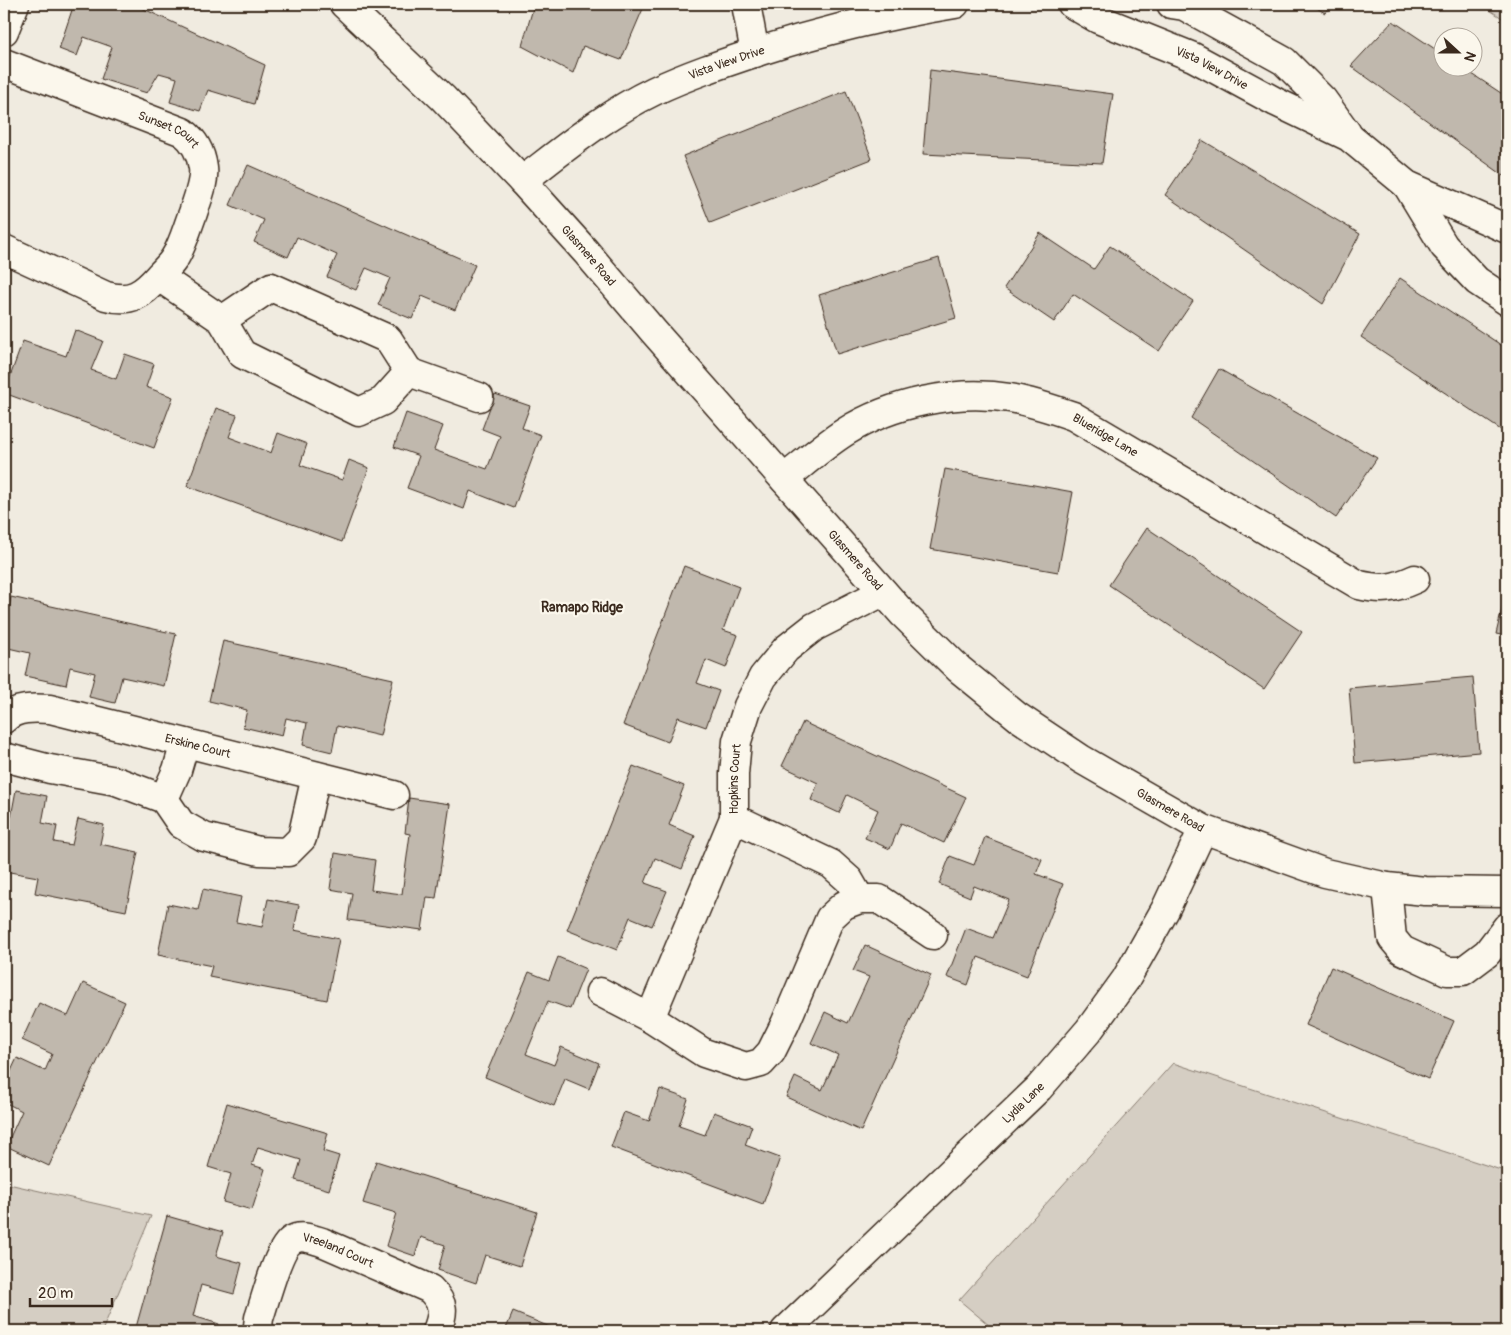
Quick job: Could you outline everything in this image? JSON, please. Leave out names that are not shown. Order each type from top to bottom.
[{"type":"street","points":[[4,31],[15,4]]},
{"type":"street","name":"Glasmere Road","points":[[344,4],[443,98],[522,181],[902,614],[959,669],[1018,717],[1081,759],[1203,829],[1325,873],[1387,887],[1424,891],[1507,892]]},
{"type":"street","points":[[746,4],[754,53]]},
{"type":"street","name":"Vista View Drive","points":[[522,181],[594,126],[652,92],[704,69],[806,36],[903,8],[955,4]]},
{"type":"street","name":"Vista View Drive","points":[[1072,4],[1105,22],[1193,57],[1276,102],[1349,136]]},
{"type":"street","name":"Vista View Drive","points":[[1171,4],[1184,6],[1284,61],[1323,100],[1349,136],[1407,185],[1507,229]]},
{"type":"street","name":"Sunset Court","points":[[4,63],[183,132],[192,138],[200,157],[203,177],[184,238],[174,259],[147,290],[133,297],[114,299],[4,249]]},
{"type":"street","name":"Vista View Drive","points":[[1407,185],[1444,246],[1477,281],[1507,301]]},
{"type":"street","points":[[158,277],[222,320],[242,354],[359,412],[383,401],[409,372]]},
{"type":"street","points":[[222,320],[271,287],[388,339],[409,372],[479,397]]},
{"type":"street","name":"Blueridge Lane","points":[[784,479],[844,432],[882,413],[922,401],[955,396],[1010,398],[1073,416],[1359,585],[1379,589],[1401,586],[1415,579]]},
{"type":"street","name":"Hopkins Court","points":[[650,1018],[734,818],[734,774],[737,741],[748,706],[763,677],[786,649],[814,627],[883,592]]},
{"type":"street","name":"Erskine Court","points":[[4,719],[9,714],[30,707],[50,709],[394,795]]},
{"type":"street","points":[[164,799],[177,770],[185,743]]},
{"type":"street","points":[[4,757],[116,781],[164,799],[181,824],[204,836],[259,851],[288,852],[302,838],[316,776]]},
{"type":"street","points":[[734,818],[831,864],[849,880],[860,899]]},
{"type":"street","name":"Lydia Lane","points":[[785,1331],[1039,1088],[1089,1030],[1126,979],[1165,910],[1203,829]]},
{"type":"street","points":[[1387,887],[1392,938],[1402,950],[1447,971],[1463,972],[1487,953],[1507,927]]},
{"type":"street","points":[[600,992],[650,1018],[704,1053],[746,1067],[761,1063],[771,1052],[785,1024],[830,918],[844,905],[860,899],[879,899],[933,936]]},
{"type":"street","name":"Vreeland Court","points":[[260,1331],[258,1326],[259,1318],[283,1249],[292,1239],[303,1237],[322,1242],[430,1289],[440,1299],[443,1314],[437,1331]]},
{"type":"shaded area","points":[[1480,4],[1507,4],[1507,21]]},
{"type":"shaded area","points":[[1173,1063],[1507,1172],[1507,1331],[996,1331],[959,1300]]},
{"type":"shaded area","points":[[4,1183],[151,1216],[102,1331],[4,1331]]},
{"type":"building","points":[[74,4],[133,4],[265,65],[254,104],[208,90],[200,111],[170,102],[177,78],[159,73],[147,93],[101,79],[112,47],[84,37],[77,56],[59,49]]},
{"type":"building","points":[[531,4],[645,4],[621,60],[583,46],[573,73],[522,46],[534,5]]},
{"type":"building","points":[[1310,4],[1332,4],[1325,13]]},
{"type":"building","points":[[1393,21],[1434,48],[1434,78],[1478,78],[1507,97],[1507,178],[1351,66]]},
{"type":"building","points":[[930,70],[1113,94],[1102,163],[923,154]]},
{"type":"building","points":[[846,91],[872,159],[710,223],[683,156]]},
{"type":"building","points":[[1202,140],[1360,234],[1323,304],[1165,195]]},
{"type":"building","points":[[248,165],[475,265],[455,310],[422,296],[412,319],[378,305],[390,278],[366,268],[356,290],[327,277],[337,255],[297,237],[288,257],[254,242],[264,220],[230,205]]},
{"type":"building","points":[[1040,233],[1094,269],[1110,246],[1193,301],[1159,351],[1073,294],[1054,322],[1004,288]]},
{"type":"building","points":[[939,258],[956,318],[837,354],[819,295]]},
{"type":"building","points":[[1400,278],[1507,349],[1507,434],[1361,337]]},
{"type":"building","points":[[75,330],[103,341],[91,370],[116,379],[125,354],[154,364],[146,387],[173,397],[154,448],[4,393],[23,341],[66,356]]},
{"type":"building","points":[[1219,369],[1377,458],[1336,518],[1191,418]]},
{"type":"building","points":[[495,394],[530,406],[522,428],[541,435],[514,508],[470,491],[464,509],[407,488],[419,456],[394,447],[406,413],[443,426],[434,450],[487,469],[500,436],[482,429]]},
{"type":"building","points":[[216,408],[237,415],[229,437],[271,453],[278,433],[307,444],[300,465],[342,480],[349,460],[369,468],[342,542],[187,486]]},
{"type":"building","points":[[945,469],[1073,492],[1058,572],[930,549]]},
{"type":"building","points":[[1147,528],[1302,632],[1264,689],[1109,585]]},
{"type":"building","points":[[684,566],[739,587],[723,630],[738,635],[726,668],[706,660],[697,683],[719,691],[706,727],[678,717],[668,742],[623,725]]},
{"type":"building","points":[[1507,588],[1507,636],[1496,634]]},
{"type":"building","points":[[11,597],[176,634],[164,686],[122,677],[115,703],[89,697],[95,673],[70,667],[66,685],[25,676],[30,653],[4,647],[4,631]]},
{"type":"building","points":[[223,641],[393,679],[380,736],[337,726],[332,752],[303,745],[307,723],[286,718],[282,736],[243,727],[247,710],[209,701]]},
{"type":"building","points":[[1473,677],[1479,752],[1355,763],[1349,688]]},
{"type":"building","points":[[803,722],[966,797],[944,843],[901,823],[890,849],[865,838],[878,810],[847,795],[839,813],[811,800],[818,783],[782,766]]},
{"type":"building","points":[[633,766],[684,786],[669,825],[695,836],[682,869],[655,858],[645,883],[667,891],[652,926],[630,917],[617,950],[567,930]]},
{"type":"building","points":[[16,790],[47,796],[42,823],[57,826],[54,842],[72,845],[78,819],[104,825],[100,844],[138,852],[126,911],[35,893],[38,877],[4,871],[4,816],[11,817]]},
{"type":"building","points":[[409,798],[450,804],[436,898],[427,897],[422,930],[348,920],[352,893],[330,889],[335,853],[375,860],[371,890],[402,894],[410,834],[405,833]]},
{"type":"building","points":[[985,837],[1042,859],[1036,874],[1063,884],[1027,976],[978,957],[968,985],[947,977],[966,928],[993,938],[1009,900],[974,886],[970,897],[939,884],[950,856],[974,865]]},
{"type":"building","points":[[203,889],[241,897],[236,922],[262,927],[268,899],[299,905],[294,930],[339,939],[327,1000],[209,977],[212,966],[158,955],[168,904],[198,910]]},
{"type":"building","points":[[865,945],[931,975],[861,1131],[786,1097],[795,1077],[822,1090],[838,1055],[811,1043],[825,1012],[848,1023],[869,977],[853,971]]},
{"type":"building","points":[[558,957],[586,969],[570,1009],[548,1001],[526,1054],[554,1065],[561,1047],[599,1063],[589,1089],[565,1079],[554,1106],[485,1077],[529,972],[549,980]]},
{"type":"building","points":[[1331,967],[1454,1021],[1428,1079],[1306,1025]]},
{"type":"building","points":[[83,983],[125,1002],[49,1166],[6,1146],[22,1111],[4,1102],[4,1086],[17,1058],[45,1071],[52,1054],[22,1040],[39,1003],[68,1016]]},
{"type":"building","points":[[660,1089],[688,1099],[679,1126],[705,1135],[714,1112],[752,1126],[745,1145],[780,1158],[763,1204],[611,1147],[624,1112],[649,1121]]},
{"type":"building","points":[[227,1103],[328,1133],[323,1151],[339,1156],[329,1190],[295,1180],[301,1160],[258,1147],[252,1165],[265,1169],[252,1210],[223,1202],[231,1174],[208,1167]]},
{"type":"building","points":[[376,1161],[537,1212],[520,1266],[485,1255],[476,1283],[438,1270],[445,1245],[421,1237],[415,1256],[386,1246],[396,1213],[363,1203]]},
{"type":"building","points":[[167,1216],[223,1232],[216,1256],[242,1263],[234,1294],[201,1285],[193,1316],[219,1324],[217,1331],[135,1331]]},
{"type":"building","points":[[513,1312],[560,1331],[505,1331]]},
{"type":"district","name":"Ramapo Ridge","points":[[582,607]]}]
